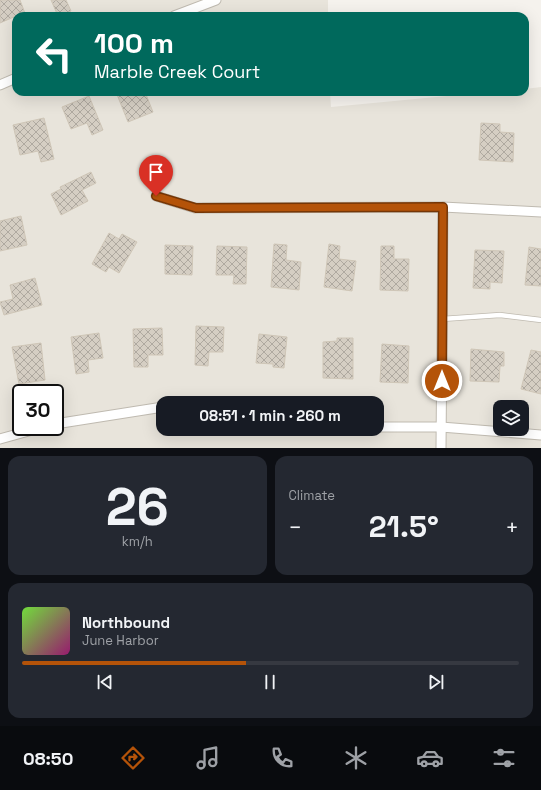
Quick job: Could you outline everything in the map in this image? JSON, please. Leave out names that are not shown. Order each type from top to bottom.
[{"type":"street","points":[[184,12],[216,0]]},
{"type":"street","points":[[0,85],[12,80]]},
{"type":"street","points":[[156,196],[196,208],[443,207],[541,212]]},
{"type":"street","points":[[441,448],[443,207]]},
{"type":"street","points":[[64,423],[156,408]]},
{"type":"street","points":[[384,427],[442,427],[541,435]]},
{"type":"street","points":[[0,439],[12,436]]},
{"type":"lane","points":[[442,319],[500,315],[541,320]]},
{"type":"shaded area","points":[[0,0],[328,0],[328,12],[12,12],[12,96],[330,96],[331,107],[447,96],[529,96],[529,88],[541,87],[541,448],[0,448]]},
{"type":"building","points":[[0,0],[20,0],[24,12],[12,12],[12,18],[0,23]]},
{"type":"building","points":[[51,0],[66,0],[71,11],[56,12]]},
{"type":"building","points":[[89,96],[103,130],[92,135],[87,123],[71,129],[62,107]]},
{"type":"building","points":[[118,96],[147,96],[153,112],[128,122]]},
{"type":"building","points":[[44,118],[54,159],[41,162],[38,151],[20,155],[13,125]]},
{"type":"building","points":[[481,123],[500,124],[500,132],[514,133],[513,162],[479,160]]},
{"type":"building","points":[[91,172],[96,183],[82,190],[88,201],[61,215],[51,194],[61,189],[60,187]]},
{"type":"building","points":[[21,216],[27,245],[0,251],[0,221]]},
{"type":"building","points":[[109,233],[119,239],[122,234],[137,242],[119,273],[109,267],[106,272],[92,264]]},
{"type":"building","points":[[274,244],[287,245],[286,260],[301,262],[299,290],[271,287]]},
{"type":"building","points":[[329,244],[340,246],[339,259],[356,261],[352,291],[324,287]]},
{"type":"building","points":[[165,245],[193,246],[192,275],[165,274]]},
{"type":"building","points":[[217,246],[247,247],[246,284],[233,284],[234,275],[216,275]]},
{"type":"building","points":[[381,246],[394,246],[394,259],[409,259],[408,291],[380,290]]},
{"type":"building","points":[[529,247],[541,249],[541,286],[525,285]]},
{"type":"building","points":[[475,250],[504,251],[502,283],[490,282],[490,289],[473,288]]},
{"type":"building","points":[[35,278],[42,305],[4,315],[0,302],[13,299],[10,285]]},
{"type":"building","points":[[196,326],[224,327],[223,352],[209,352],[208,366],[195,365]]},
{"type":"building","points":[[162,328],[163,355],[148,355],[148,367],[134,367],[133,329]]},
{"type":"building","points":[[99,333],[103,358],[88,360],[89,372],[76,374],[71,337]]},
{"type":"building","points":[[259,334],[287,337],[284,368],[273,367],[273,364],[256,363]]},
{"type":"building","points":[[337,338],[353,338],[353,379],[323,378],[323,342],[337,341]]},
{"type":"building","points":[[41,343],[45,380],[19,384],[12,347]]},
{"type":"building","points":[[382,344],[409,346],[408,383],[380,382]]},
{"type":"building","points":[[471,349],[504,352],[504,366],[500,366],[499,382],[470,381]]},
{"type":"building","points":[[531,350],[541,352],[541,394],[521,389]]},
{"type":"route","points":[[156,196],[196,208],[443,207],[442,381]]}]
